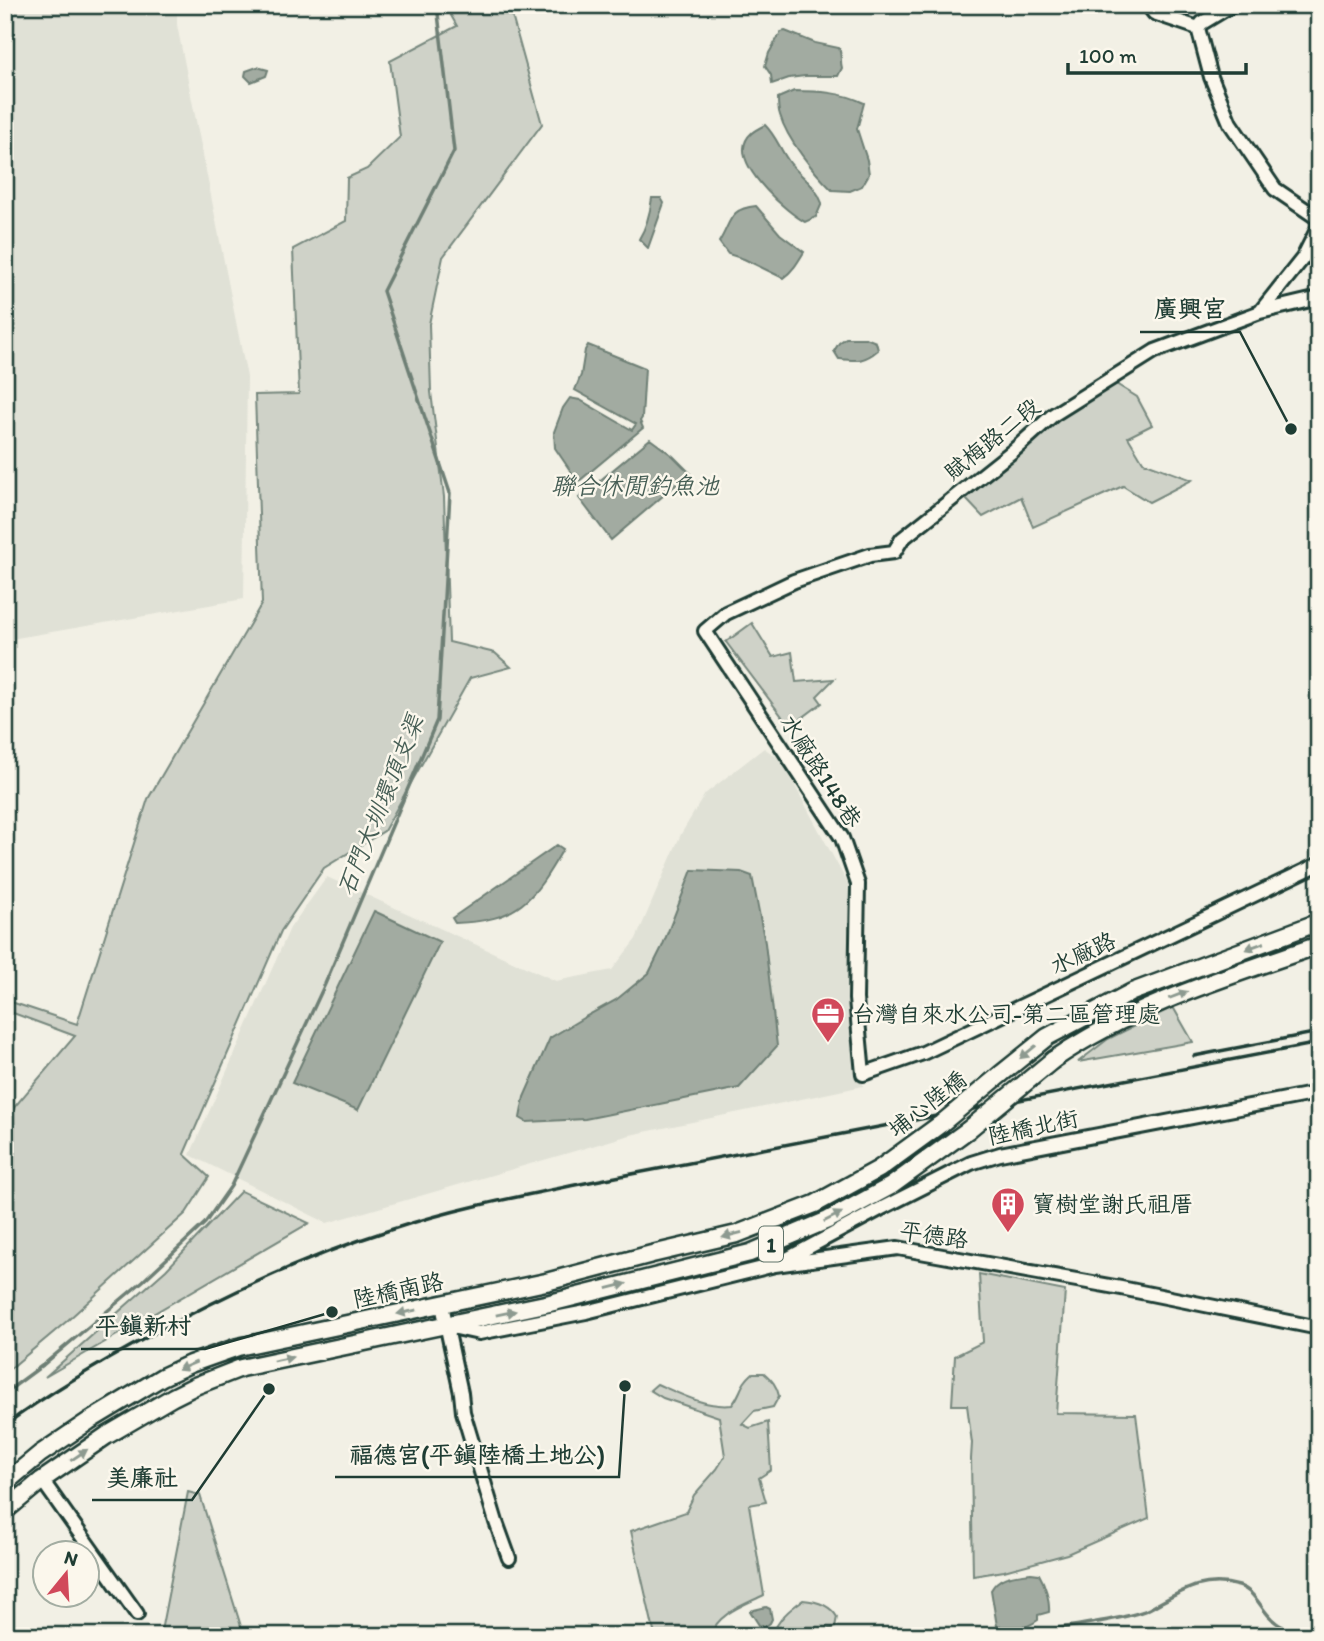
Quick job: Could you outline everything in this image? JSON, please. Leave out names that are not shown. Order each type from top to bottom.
[{"type":"main road","name":"埔心陸橋","points":[[545,1282],[737,1234],[815,1204],[879,1169],[942,1123],[1047,1037],[1132,992],[1319,922]]},
{"type":"main road","name":"埔心陸橋","points":[[550,1303],[750,1253],[828,1220],[891,1186],[968,1130],[1052,1060],[1101,1029],[1141,1010],[1221,979],[1319,945]]},
{"type":"main road","name":"陸橋南路","points":[[5,1483],[40,1454],[89,1422],[162,1377],[190,1364],[238,1347],[545,1282]]},
{"type":"main road","name":"陸橋南路","points":[[5,1511],[42,1480],[106,1436],[173,1396],[241,1368],[550,1303]]},
{"type":"street","points":[[1148,5],[1154,13],[1198,28]]},
{"type":"street","points":[[1198,28],[1232,5]]},
{"type":"street","points":[[1198,28],[1211,77],[1230,123],[1275,189],[1319,219]]},
{"type":"street","points":[[1260,312],[1303,258],[1319,226]]},
{"type":"street","name":"賦梅路二段","points":[[705,631],[726,613],[793,580],[870,555],[894,552],[902,539],[1014,450],[1053,415],[1155,351],[1260,312],[1319,298]]},
{"type":"street","name":"水廠路148巷","points":[[705,631],[842,838],[858,884],[856,999],[863,1074]]},
{"type":"street","name":"水廠路","points":[[863,1074],[923,1053],[1319,864]]},
{"type":"street","name":"陸橋北街","points":[[775,1265],[960,1169],[1000,1154],[1312,1094],[1319,1100]]},
{"type":"street","name":"平德路","points":[[586,1312],[775,1265],[898,1248],[1121,1288],[1319,1328]]},
{"type":"street","points":[[442,1305],[463,1412],[509,1558]]},
{"type":"street","name":"陸橋南路","points":[[446,1326],[479,1333],[586,1312]]},
{"type":"street","points":[[42,1480],[136,1614]]},
{"type":"shaded area","points":[[5,5],[177,5],[177,25],[247,377],[244,599],[5,640]]},
{"type":"shaded area","points":[[445,5],[509,5],[542,124],[443,257],[429,324],[431,392],[444,497],[449,642],[495,653],[511,667],[470,678],[384,831],[324,868],[281,931],[184,1154],[209,1177],[186,1213],[67,1321],[5,1373],[5,1118],[75,1036],[5,1010],[5,1000],[77,1024],[148,799],[262,603],[255,395],[299,394],[293,249],[346,221],[347,178],[367,169],[400,137],[390,61],[457,26]]},
{"type":"shaded area","points":[[1116,384],[1137,397],[1152,425],[1128,437],[1143,462],[1192,480],[1149,502],[1123,486],[1033,527],[1021,497],[983,517],[965,498],[1065,415]]},
{"type":"shaded area","points":[[752,623],[773,657],[792,652],[796,682],[834,679],[817,696],[822,703],[790,727],[726,642]]},
{"type":"shaded area","points":[[764,748],[781,760],[848,884],[853,996],[863,1086],[630,1135],[327,1223],[190,1155],[290,928],[327,877],[556,981],[612,970],[636,939],[681,834],[705,794]]},
{"type":"shaded area","points":[[1173,1007],[1193,1042],[1078,1062],[1108,1039]]},
{"type":"shaded area","points":[[241,1191],[309,1223],[45,1377],[166,1270]]},
{"type":"shaded area","points":[[979,1274],[1065,1291],[1056,1413],[1136,1414],[1149,1518],[1067,1554],[1004,1571],[973,1576],[972,1443],[967,1405],[952,1405],[955,1356],[983,1342]]},
{"type":"shaded area","points":[[753,1373],[764,1373],[774,1383],[779,1396],[773,1407],[754,1411],[742,1424],[750,1428],[768,1422],[771,1470],[759,1478],[766,1502],[749,1505],[764,1595],[725,1616],[710,1636],[655,1636],[631,1531],[686,1512],[694,1495],[725,1456],[719,1417],[663,1398],[650,1390],[657,1384],[703,1402],[732,1405],[745,1381]]},
{"type":"shaded area","points":[[188,1492],[200,1495],[244,1636],[164,1636],[161,1631]]},
{"type":"shaded area","points":[[803,1600],[831,1609],[837,1617],[835,1627],[811,1633],[771,1636],[784,1615]]},
{"type":"water","points":[[785,31],[815,43],[839,48],[842,68],[838,76],[805,76],[772,84],[771,75],[765,66],[781,32]]},
{"type":"water","points":[[257,67],[268,70],[266,76],[251,82],[245,76],[246,71]]},
{"type":"water","points":[[794,91],[839,94],[864,103],[857,129],[869,174],[862,186],[850,191],[832,190],[802,155],[789,135],[778,109],[778,98]]},
{"type":"water","points":[[765,125],[790,163],[819,196],[822,203],[816,217],[805,222],[797,217],[777,201],[750,168],[745,158],[746,140]]},
{"type":"water","points":[[652,198],[661,198],[664,203],[648,248],[639,239],[648,220]]},
{"type":"water","points":[[756,206],[780,234],[804,252],[783,278],[728,254],[719,242],[735,213]]},
{"type":"water","points":[[846,338],[866,338],[876,342],[878,350],[860,360],[839,359],[834,351]]},
{"type":"water","points":[[588,345],[645,368],[640,421],[643,428],[578,482],[555,448],[554,432],[570,398],[580,400],[632,430],[636,424],[575,390]]},
{"type":"water","name":"聯合休閒釣魚池","points":[[650,439],[690,473],[611,540],[579,498]]},
{"type":"water","points":[[557,845],[563,849],[542,882],[521,905],[494,918],[455,923],[452,918]]},
{"type":"water","points":[[692,870],[741,872],[752,876],[765,943],[777,1046],[739,1088],[585,1119],[527,1122],[520,1118],[524,1097],[550,1038],[616,1000],[649,973]]},
{"type":"water","points":[[374,911],[440,942],[358,1110],[292,1083]]},
{"type":"water","points":[[1039,1574],[1041,1578],[1048,1597],[1049,1612],[1038,1615],[1038,1620],[1024,1627],[1007,1629],[997,1626],[991,1590],[994,1585],[1013,1575]]},
{"type":"water","points":[[766,1607],[770,1609],[772,1619],[766,1626],[759,1625],[750,1611]]},
{"type":"waterway","name":"石門大圳環頂支渠","points":[[5,1393],[43,1365],[143,1281],[205,1223],[231,1186],[325,984],[437,720],[450,493],[383,291],[454,151],[437,5]]},
{"type":"waterway","points":[[1017,1636],[1136,1614],[1191,1587],[1214,1583],[1244,1588],[1277,1623],[1306,1636]]},
{"type":"railway","points":[[1194,1056],[1319,1032]]},
{"type":"railway","points":[[5,1425],[97,1365],[213,1303],[302,1262],[418,1221],[595,1181],[1319,1043]]},
{"type":"place","name":"廣興宮","points":[[1291,429]]},
{"type":"place","name":"台灣自來水公司-第二區管理處","points":[[828,1044]]},
{"type":"place","name":"寶樹堂謝氏祖厝","points":[[1008,1234]]},
{"type":"place","name":"平鎮新村","points":[[332,1312]]},
{"type":"place","name":"福德宮(平鎮陸橋土地公)","points":[[625,1386]]},
{"type":"place","name":"美廉社","points":[[269,1389]]}]
